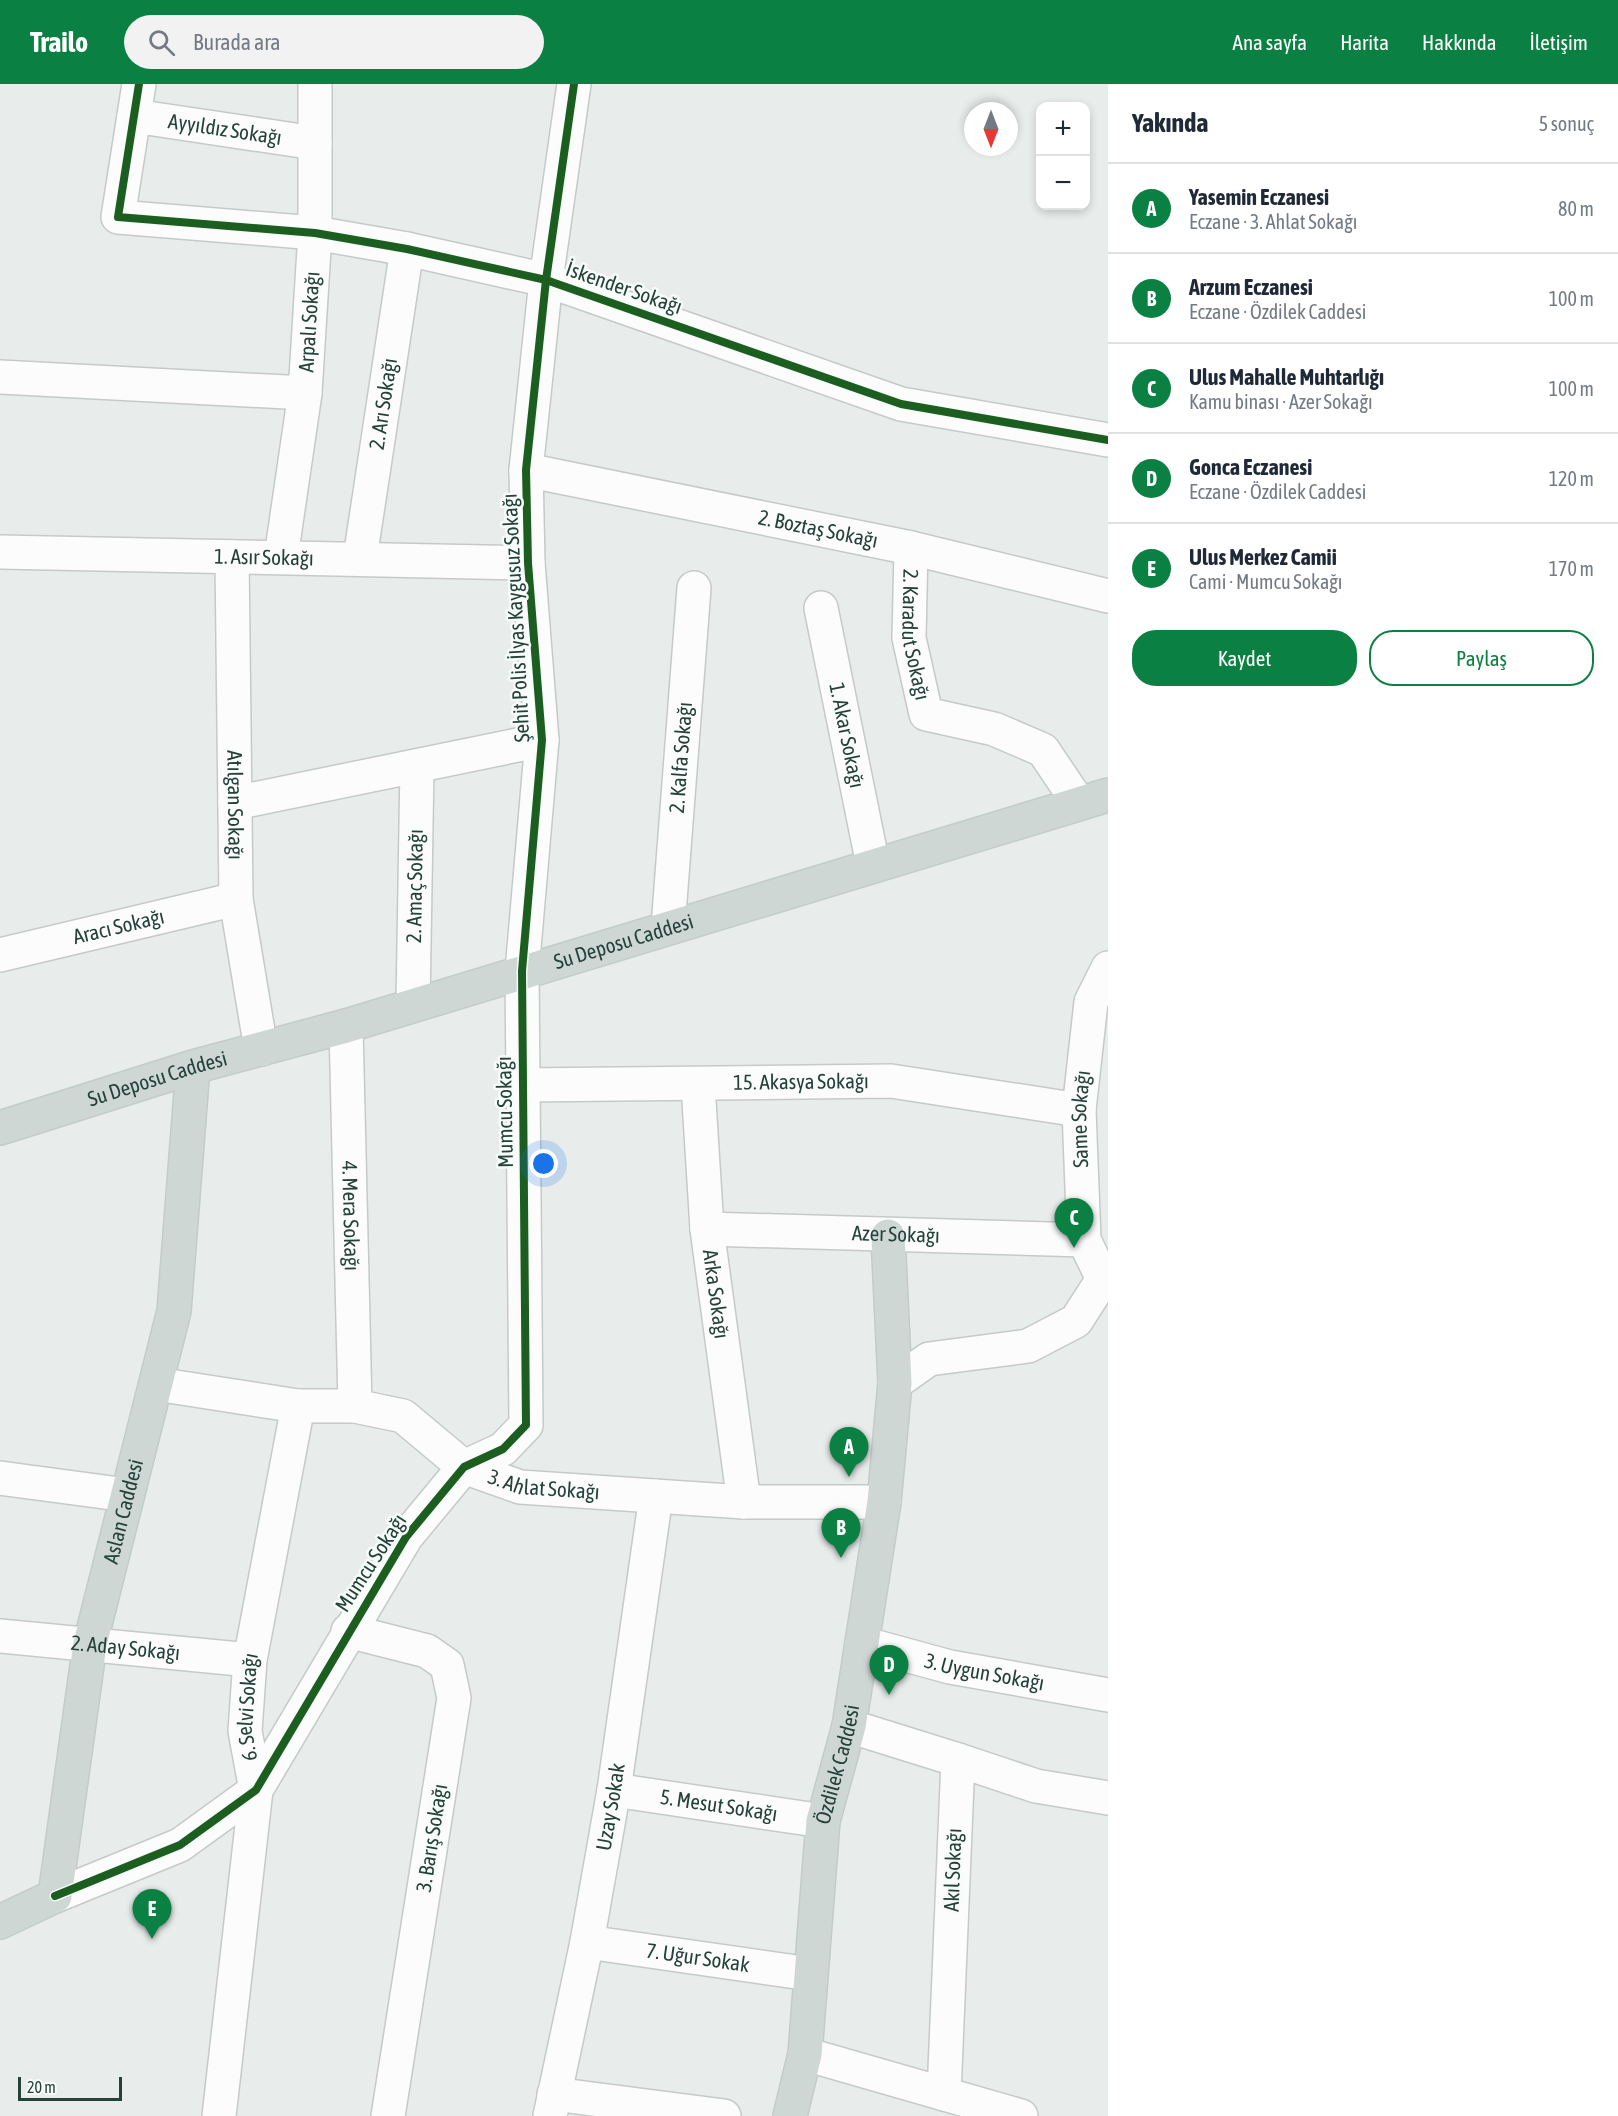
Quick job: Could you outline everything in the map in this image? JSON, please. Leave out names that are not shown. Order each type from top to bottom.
[{"type":"main road","name":"Su Deposu Caddesi","points":[[0,1128],[193,1067],[346,1026],[1093,799]]},
{"type":"main road","name":"Aslan Caddesi","points":[[55,1896],[90,1644],[174,1311],[193,1067]]},
{"type":"main road","name":"Özdilek Caddesi","points":[[790,2116],[805,2054],[823,1821],[849,1726],[884,1502],[895,1383],[888,1236]]},
{"type":"main road","points":[[0,1922],[55,1896]]},
{"type":"street","points":[[134,116],[139,84]]},
{"type":"street","name":"Arpalı Sokağı","points":[[281,557],[305,393],[315,233],[315,84]]},
{"type":"street","name":"Şehit Polis İlyas Kaygusuz Sokağı","points":[[522,971],[542,740],[528,563],[526,470],[546,280],[574,84]]},
{"type":"street","name":"Ayyıldız Sokağı","points":[[134,116],[315,143]]},
{"type":"street","name":"İskender Sokağı","points":[[134,116],[118,217],[315,233],[407,249],[546,280],[901,404],[1108,440]]},
{"type":"street","name":"2. Arı Sokağı","points":[[360,558],[407,249]]},
{"type":"street","points":[[0,377],[305,393]]},
{"type":"street","name":"2. Boztaş Sokağı","points":[[526,470],[911,548],[1108,596]]},
{"type":"street","name":"2. Karadut Sokağı","points":[[911,548],[909,638],[926,714],[994,729],[1043,750],[1093,799]]},
{"type":"street","name":"1. Asır Sokağı","points":[[0,552],[528,563]]},
{"type":"street","name":"Atılgan Sokağı","points":[[232,556],[236,899],[261,1049]]},
{"type":"street","name":"2. Kalfa Sokağı","points":[[668,927],[694,588]]},
{"type":"street","name":"1. Akar Sokağı","points":[[821,608],[873,865]]},
{"type":"street","points":[[235,803],[542,740]]},
{"type":"street","name":"2. Amaç Sokağı","points":[[413,1004],[417,766]]},
{"type":"street","name":"Aracı Sokağı","points":[[0,955],[236,899]]},
{"type":"street","name":"Same Sokağı","points":[[895,1383],[929,1359],[1028,1346],[1076,1321],[1106,1279],[1084,1240],[1079,1110],[1091,1002],[1108,968]]},
{"type":"street","name":"Mumcu Sokağı","points":[[55,1896],[180,1845],[256,1790],[348,1630],[406,1536],[464,1467],[503,1449],[526,1425],[522,971]]},
{"type":"street","name":"4. Mera Sokağı","points":[[346,1026],[356,1406]]},
{"type":"street","name":"15. Akasya Sokağı","points":[[522,1085],[698,1085],[891,1081],[1079,1110]]},
{"type":"street","name":"Arka Sokağı","points":[[698,1085],[707,1229],[744,1502]]},
{"type":"street","name":"Azer Sokağı","points":[[707,1229],[1084,1240]]},
{"type":"street","name":"3. Ahlat Sokağı","points":[[156,1384],[298,1406],[356,1406],[403,1416],[464,1467],[520,1487],[744,1502],[884,1502]]},
{"type":"street","name":"6. Selvi Sokağı","points":[[219,2116],[256,1790],[245,1731],[250,1660],[298,1406]]},
{"type":"street","points":[[0,1478],[127,1495]]},
{"type":"street","name":"Uzay Sokak","points":[[552,2105],[587,1942],[614,1790],[656,1496]]},
{"type":"street","name":"3. Barış Sokağı","points":[[348,1630],[427,1651],[447,1665],[454,1698],[388,2116]]},
{"type":"street","name":"2. Aday Sokağı","points":[[0,1636],[250,1660]]},
{"type":"street","name":"3. Uygun Sokağı","points":[[862,1643],[950,1667],[1108,1695]]},
{"type":"street","points":[[849,1726],[1036,1786],[1108,1798]]},
{"type":"street","name":"Akıl Sokağı","points":[[944,2094],[958,1760]]},
{"type":"street","name":"5. Mesut Sokağı","points":[[614,1790],[823,1821]]},
{"type":"street","name":"7. Uğur Sokak","points":[[587,1942],[810,1974]]},
{"type":"street","points":[[805,2054],[1021,2116]]},
{"type":"street","points":[[552,2105],[724,2116]]},
{"type":"cycle path","points":[[139,84],[118,217],[315,233],[407,249],[546,280],[901,404],[1108,440]]},
{"type":"cycle path","points":[[55,1896],[180,1845],[256,1790],[406,1537],[464,1467],[503,1449],[526,1425],[522,971],[542,740],[528,563],[526,470],[546,280],[574,84]]},
{"type":"place","name":"Ulus Mahalle Muhtarlığı","points":[[1074,1248]]},
{"type":"place","name":"Yasemin Eczanesi","points":[[849,1477]]},
{"type":"place","name":"Arzum Eczanesi","points":[[841,1558]]},
{"type":"place","name":"Gonca Eczanesi","points":[[889,1695]]},
{"type":"place","name":"Ulus Merkez Camii","points":[[152,1939]]}]
